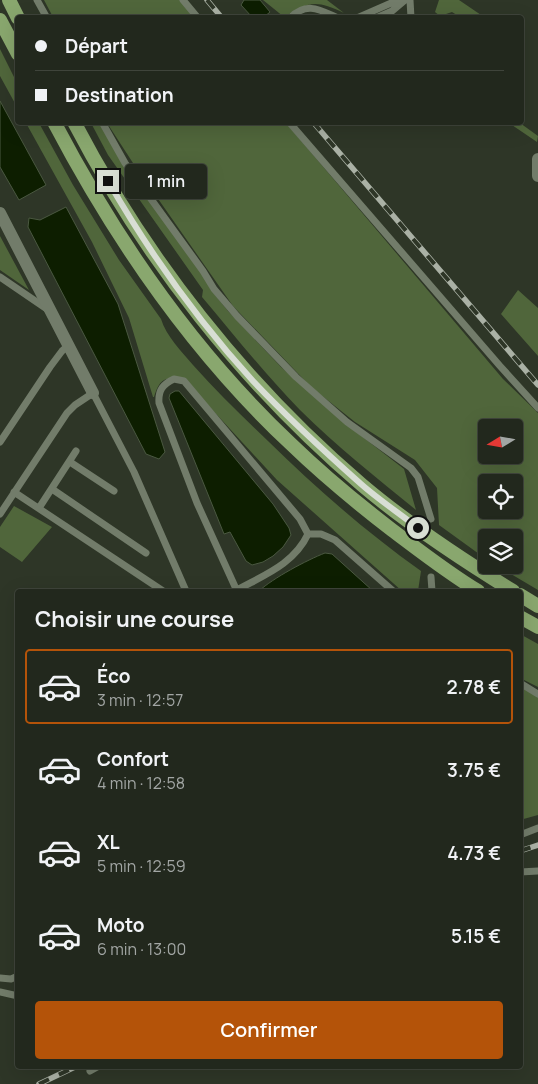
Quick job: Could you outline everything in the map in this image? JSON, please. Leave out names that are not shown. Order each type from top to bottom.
[{"type":"highway","points":[[9,0],[16,15]]},
{"type":"highway","points":[[0,20],[15,48]]},
{"type":"highway","points":[[56,125],[103,210],[149,278],[190,334],[240,392],[290,444],[354,501],[475,589]]},
{"type":"highway","points":[[76,125],[118,199],[163,267],[204,322],[253,380],[362,485],[418,528],[510,589]]},
{"type":"highway","points":[[523,597],[538,606]]},
{"type":"highway","points":[[523,618],[538,627]]},
{"type":"street","points":[[538,159],[538,176]]},
{"type":"street","points":[[0,213],[94,393]]},
{"type":"lane","points":[[37,0],[45,15]]},
{"type":"lane","points":[[183,0],[196,15]]},
{"type":"lane","points":[[363,15],[398,0]]},
{"type":"lane","points":[[383,15],[392,11],[405,0]]},
{"type":"lane","points":[[410,0],[411,15]]},
{"type":"lane","points":[[294,15],[303,9],[316,8],[331,15]]},
{"type":"lane","points":[[104,125],[125,163],[214,289],[237,316],[296,377],[347,422],[411,468],[418,477],[431,519]]},
{"type":"lane","points":[[292,125],[538,408]]},
{"type":"lane","points":[[0,277],[51,312]]},
{"type":"lane","points":[[0,442],[50,367],[69,345]]},
{"type":"lane","points":[[236,589],[196,503],[159,403],[158,393],[165,383],[174,379],[184,381],[288,503],[308,534]]},
{"type":"lane","points":[[0,514],[67,413],[75,404],[94,393],[134,472],[185,589]]},
{"type":"lane","points":[[39,508],[76,451]]},
{"type":"lane","points":[[70,462],[114,491]]},
{"type":"lane","points":[[52,489],[146,553]]},
{"type":"lane","points":[[14,492],[160,589]]},
{"type":"lane","points":[[240,589],[288,560],[302,548],[308,534]]},
{"type":"lane","points":[[308,534],[321,534],[335,540],[391,589]]},
{"type":"lane","points":[[431,577],[432,589]]},
{"type":"lane","points":[[523,685],[538,694]]},
{"type":"lane","points":[[523,834],[538,828]]},
{"type":"lane","points":[[523,872],[538,871]]},
{"type":"lane","points":[[0,978],[11,979],[15,977]]},
{"type":"lane","points":[[0,992],[15,995]]},
{"type":"lane","points":[[90,1071],[94,1069]]},
{"type":"shaded area","points":[[44,0],[180,0],[193,15],[52,15]]},
{"type":"shaded area","points":[[244,0],[260,0],[270,12],[266,15],[250,15],[241,5]]},
{"type":"shaded area","points":[[263,0],[327,0],[344,13],[320,4],[313,4],[288,15],[282,15]]},
{"type":"shaded area","points":[[439,0],[459,0],[481,15],[457,15],[452,12],[439,15],[435,12]]},
{"type":"shaded area","points":[[0,49],[15,79],[15,103],[0,76]]},
{"type":"shaded area","points":[[0,101],[46,185],[19,200],[0,167]]},
{"type":"shaded area","points":[[27,125],[40,125],[73,185],[119,260],[161,319],[170,338],[179,349],[220,394],[304,476],[361,525],[421,571],[418,589],[400,589],[277,480],[184,379],[173,378],[164,380],[153,397],[129,318],[92,242]]},
{"type":"shaded area","points":[[92,125],[101,125],[205,278],[211,290],[228,311],[281,367],[342,421],[404,469],[416,510],[328,436],[274,382],[202,297],[203,290],[108,155]]},
{"type":"shaded area","points":[[108,125],[288,125],[503,379],[538,413],[538,590],[511,574],[523,574],[523,529],[478,529],[478,553],[439,525],[437,488],[415,460],[355,422],[311,387],[233,306]]},
{"type":"shaded area","points":[[512,125],[523,125],[538,136],[537,142]]},
{"type":"shaded area","points":[[66,207],[118,304],[165,452],[159,459],[146,454],[28,227],[29,218],[40,220]]},
{"type":"shaded area","points":[[0,236],[29,290],[0,270]]},
{"type":"shaded area","points":[[518,290],[538,308],[538,356],[501,314]]},
{"type":"shaded area","points":[[179,391],[273,504],[289,528],[291,535],[283,547],[263,562],[252,565],[246,561],[230,532],[224,534],[169,398],[170,394]]},
{"type":"shaded area","points":[[14,506],[52,527],[22,562],[0,547],[0,527]]},
{"type":"shaded area","points":[[325,553],[332,554],[371,589],[262,589],[309,560]]},
{"type":"shaded area","points":[[523,636],[538,644],[538,687],[523,680]]},
{"type":"shaded area","points":[[523,687],[538,696],[538,815],[523,819]]},
{"type":"railway","points":[[207,0],[220,15]]},
{"type":"railway","points":[[316,125],[538,385]]},
{"type":"railway","points":[[523,850],[538,845]]},
{"type":"railway","points":[[39,1084],[71,1069]]},
{"type":"route","points":[[108,181],[163,267],[204,322],[253,380],[362,485],[418,528]]}]
